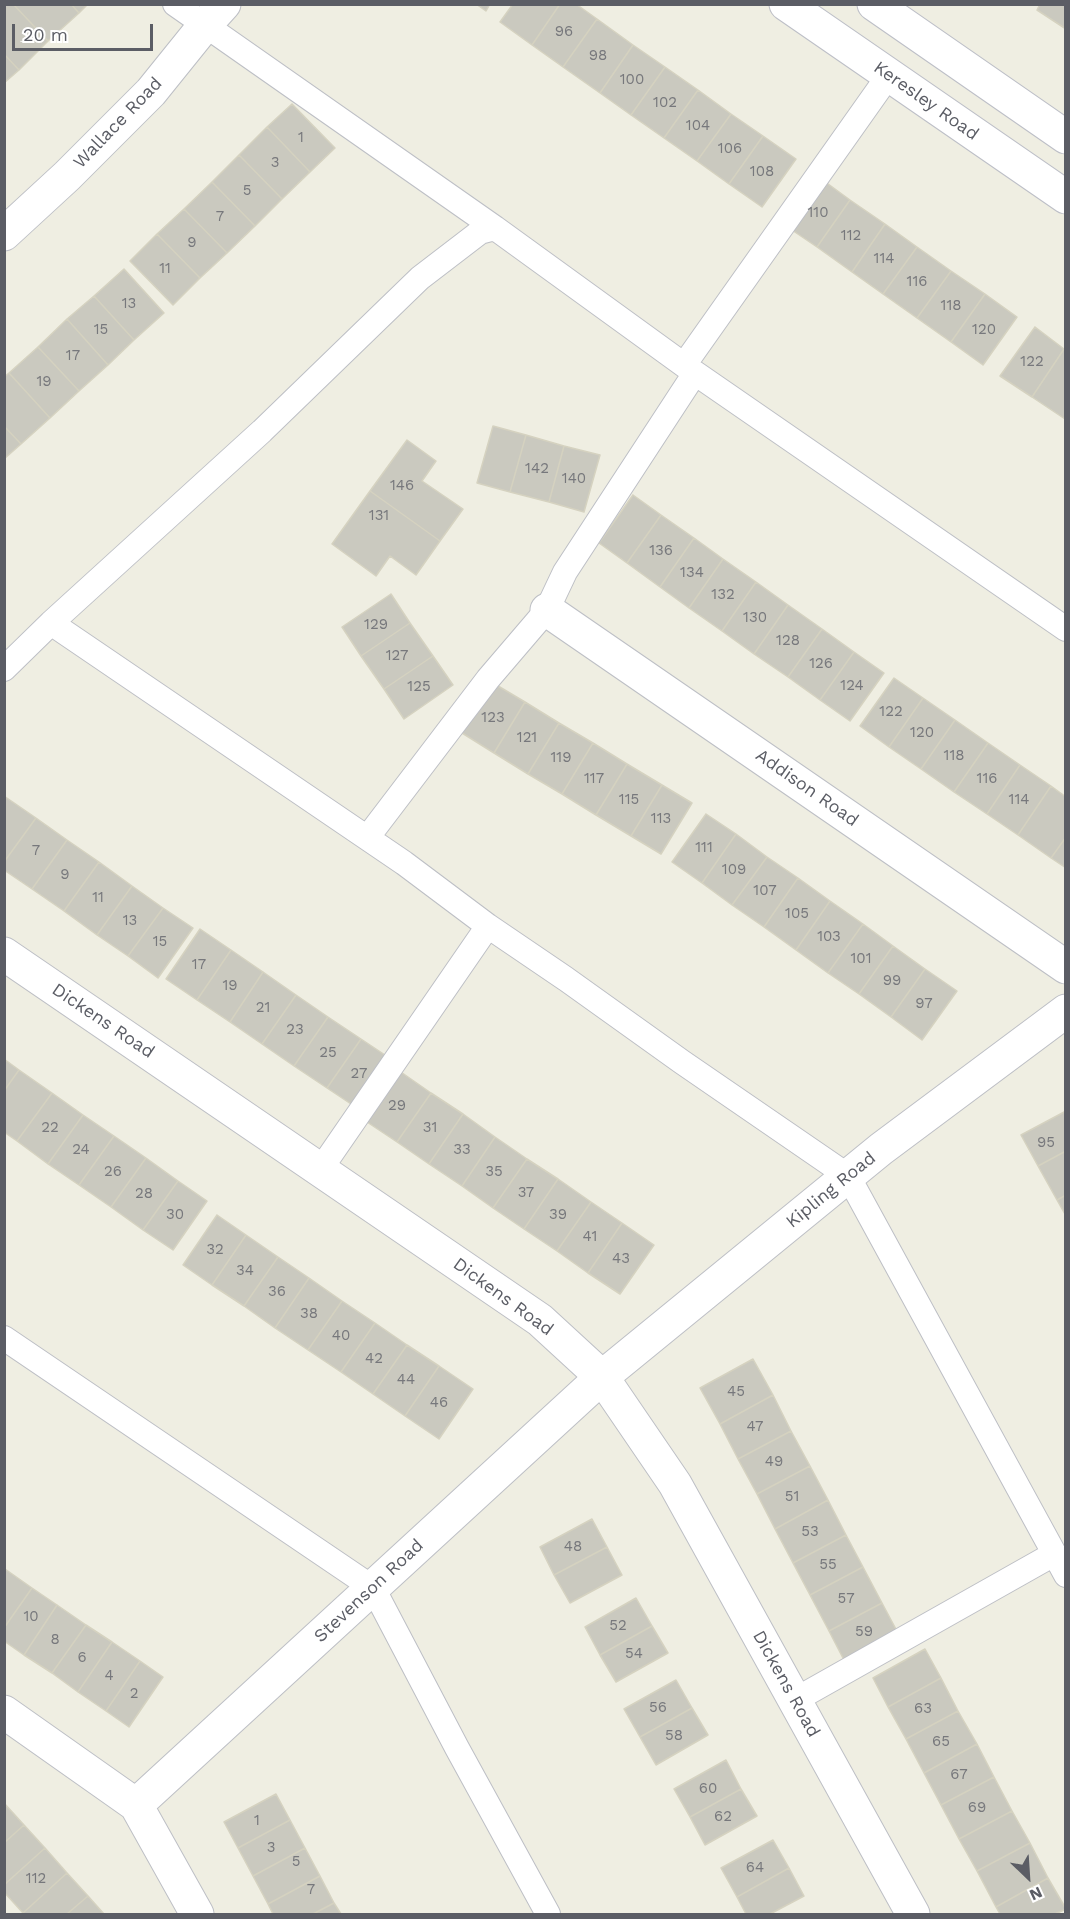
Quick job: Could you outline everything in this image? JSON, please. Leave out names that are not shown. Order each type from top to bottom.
[{"type":"street","name":"Keresley Road","points":[[786,4],[1065,197]]},
{"type":"street","points":[[874,4],[1065,137]]},
{"type":"street","name":"Wallace Road","points":[[4,234],[67,176],[151,92],[215,15]]},
{"type":"street","name":"Addison Road","points":[[547,610],[1065,967]]},
{"type":"street","name":"Dickens Road","points":[[4,954],[540,1320],[602,1377],[675,1484],[913,1914]]},
{"type":"street","name":"Kipling Road","points":[[602,1377],[881,1149],[1065,1011]]},
{"type":"street","name":"Stevenson Road","points":[[136,1805],[602,1377]]},
{"type":"street","points":[[4,1712],[136,1805],[197,1914]]},
{"type":"lane","points":[[175,4],[215,15],[495,228],[689,369],[1065,629]]},
{"type":"lane","points":[[367,838],[488,679],[547,610],[565,572],[689,369],[889,75]]},
{"type":"lane","points":[[4,669],[51,623],[262,431],[420,278],[480,232],[495,228]]},
{"type":"lane","points":[[51,623],[404,863],[488,926],[848,1176],[1060,1564],[795,1700]]},
{"type":"lane","points":[[320,1170],[488,926]]},
{"type":"lane","points":[[4,1338],[373,1588],[457,1748],[549,1914]]},
{"type":"building","points":[[4,4],[13,4],[48,41],[19,70],[4,54]]},
{"type":"building","points":[[13,4],[71,4],[79,13],[48,41]]},
{"type":"building","points":[[71,4],[88,4],[79,13]]},
{"type":"building","points":[[476,4],[490,4],[486,11]]},
{"type":"building","points":[[513,4],[560,4],[532,45],[500,22]]},
{"type":"building","points":[[560,4],[576,4],[597,19],[563,67],[532,45]]},
{"type":"building","points":[[1040,4],[1066,4],[1066,29],[1037,10]]},
{"type":"building","points":[[597,19],[633,45],[600,93],[563,67]]},
{"type":"building","points":[[633,45],[665,67],[631,115],[600,93]]},
{"type":"building","points":[[4,54],[19,70],[4,83]]},
{"type":"building","points":[[665,67],[698,90],[664,138],[631,115]]},
{"type":"building","points":[[698,90],[731,114],[697,161],[664,138]]},
{"type":"building","points":[[292,104],[335,148],[310,172],[267,127]]},
{"type":"building","points":[[731,114],[763,136],[729,184],[697,161]]},
{"type":"building","points":[[267,127],[310,172],[282,199],[239,155]]},
{"type":"building","points":[[763,136],[796,159],[762,207],[729,184]]},
{"type":"building","points":[[239,155],[282,199],[255,226],[212,182]]},
{"type":"building","points":[[820,178],[850,200],[817,247],[786,226]]},
{"type":"building","points":[[212,182],[255,226],[227,253],[184,209]]},
{"type":"building","points":[[850,200],[885,224],[852,272],[817,247]]},
{"type":"building","points":[[184,209],[227,253],[200,278],[157,234]]},
{"type":"building","points":[[885,224],[917,247],[883,294],[852,272]]},
{"type":"building","points":[[157,234],[200,278],[173,305],[130,261]]},
{"type":"building","points":[[917,247],[951,271],[917,318],[883,294]]},
{"type":"building","points":[[124,269],[164,313],[134,340],[94,296]]},
{"type":"building","points":[[951,271],[985,294],[951,342],[917,318]]},
{"type":"building","points":[[985,294],[1017,317],[983,365],[951,342]]},
{"type":"building","points":[[94,296],[134,340],[108,365],[67,319]]},
{"type":"building","points":[[67,319],[108,365],[79,391],[38,347]]},
{"type":"building","points":[[1035,327],[1064,349],[1032,397],[1000,376]]},
{"type":"building","points":[[38,347],[79,391],[50,418],[9,373]]},
{"type":"building","points":[[1066,349],[1065,419],[1032,397]]},
{"type":"building","points":[[9,373],[50,418],[21,444],[4,426],[4,377]]},
{"type":"building","points":[[4,426],[21,444],[4,459]]},
{"type":"building","points":[[493,426],[526,435],[510,492],[477,483]]},
{"type":"building","points":[[526,435],[564,446],[549,502],[510,492]]},
{"type":"building","points":[[407,440],[436,461],[422,481],[463,509],[440,541],[370,491]]},
{"type":"building","points":[[564,446],[600,455],[584,512],[549,502]]},
{"type":"building","points":[[370,491],[440,541],[416,575],[390,556],[376,576],[332,544]]},
{"type":"building","points":[[633,495],[661,515],[627,563],[599,543]]},
{"type":"building","points":[[661,515],[694,538],[660,587],[627,563]]},
{"type":"building","points":[[694,538],[723,559],[689,608],[660,587]]},
{"type":"building","points":[[723,559],[756,582],[722,631],[689,608]]},
{"type":"building","points":[[756,582],[788,605],[754,654],[722,631]]},
{"type":"building","points":[[391,594],[410,623],[361,656],[342,627]]},
{"type":"building","points":[[788,605],[822,629],[788,677],[754,654]]},
{"type":"building","points":[[410,623],[433,656],[384,689],[361,656]]},
{"type":"building","points":[[822,629],[854,652],[820,700],[788,677]]},
{"type":"building","points":[[854,652],[884,673],[850,721],[820,700]]},
{"type":"building","points":[[433,656],[453,685],[404,719],[384,689]]},
{"type":"building","points":[[894,678],[923,698],[889,747],[860,726]]},
{"type":"building","points":[[493,683],[525,702],[494,753],[462,733]]},
{"type":"building","points":[[923,698],[955,720],[921,769],[889,747]]},
{"type":"building","points":[[525,702],[559,723],[528,774],[494,753]]},
{"type":"building","points":[[955,720],[988,743],[954,792],[921,769]]},
{"type":"building","points":[[559,723],[593,743],[562,794],[528,774]]},
{"type":"building","points":[[593,743],[627,764],[596,815],[562,794]]},
{"type":"building","points":[[988,743],[1020,765],[987,814],[954,792]]},
{"type":"building","points":[[627,764],[662,785],[631,836],[596,815]]},
{"type":"building","points":[[1020,765],[1051,786],[1018,835],[987,814]]},
{"type":"building","points":[[662,785],[692,803],[661,854],[631,836]]},
{"type":"building","points":[[1051,786],[1066,797],[1066,837],[1051,858],[1018,835]]},
{"type":"building","points":[[4,796],[36,818],[4,862]]},
{"type":"building","points":[[706,814],[736,834],[702,883],[672,862]]},
{"type":"building","points":[[36,818],[67,840],[32,889],[4,870],[4,862]]},
{"type":"building","points":[[736,834],[767,857],[732,905],[702,883]]},
{"type":"building","points":[[1066,837],[1066,868],[1051,858]]},
{"type":"building","points":[[67,840],[99,862],[64,911],[32,889]]},
{"type":"building","points":[[767,857],[798,878],[764,927],[732,905]]},
{"type":"building","points":[[99,862],[132,886],[97,935],[64,911]]},
{"type":"building","points":[[798,878],[830,901],[796,950],[764,927]]},
{"type":"building","points":[[132,886],[163,908],[128,956],[97,935]]},
{"type":"building","points":[[830,901],[863,924],[828,973],[796,950]]},
{"type":"building","points":[[163,908],[193,928],[158,978],[128,956]]},
{"type":"building","points":[[863,924],[893,946],[859,994],[828,973]]},
{"type":"building","points":[[200,929],[231,950],[197,1000],[166,979]]},
{"type":"building","points":[[893,946],[925,969],[891,1017],[859,994]]},
{"type":"building","points":[[231,950],[263,972],[230,1022],[197,1000]]},
{"type":"building","points":[[925,969],[957,991],[922,1040],[891,1017]]},
{"type":"building","points":[[263,972],[296,995],[262,1044],[230,1022]]},
{"type":"building","points":[[296,995],[328,1017],[294,1066],[262,1044]]},
{"type":"building","points":[[328,1017],[361,1039],[327,1088],[294,1066]]},
{"type":"building","points":[[361,1039],[391,1059],[357,1108],[327,1088]]},
{"type":"building","points":[[4,1059],[19,1070],[4,1091]]},
{"type":"building","points":[[19,1070],[52,1093],[17,1141],[4,1132],[4,1091]]},
{"type":"building","points":[[398,1070],[431,1093],[397,1142],[364,1120]]},
{"type":"building","points":[[52,1093],[83,1115],[48,1164],[17,1141]]},
{"type":"building","points":[[431,1093],[463,1114],[429,1164],[397,1142]]},
{"type":"building","points":[[1066,1111],[1066,1151],[1038,1166],[1021,1135]]},
{"type":"building","points":[[463,1114],[495,1137],[462,1186],[429,1164]]},
{"type":"building","points":[[83,1115],[114,1136],[79,1185],[48,1164]]},
{"type":"building","points":[[114,1136],[146,1158],[111,1207],[79,1185]]},
{"type":"building","points":[[495,1137],[527,1159],[493,1208],[462,1186]]},
{"type":"building","points":[[1066,1151],[1066,1195],[1057,1200],[1038,1166]]},
{"type":"building","points":[[146,1158],[178,1181],[143,1230],[111,1207]]},
{"type":"building","points":[[527,1159],[558,1179],[524,1229],[493,1208]]},
{"type":"building","points":[[558,1179],[591,1202],[557,1251],[524,1229]]},
{"type":"building","points":[[178,1181],[207,1201],[173,1250],[143,1230]]},
{"type":"building","points":[[1066,1195],[1066,1216],[1057,1200]]},
{"type":"building","points":[[591,1202],[622,1223],[588,1273],[557,1251]]},
{"type":"building","points":[[217,1215],[246,1235],[212,1285],[183,1265]]},
{"type":"building","points":[[622,1223],[654,1245],[620,1294],[588,1273]]},
{"type":"building","points":[[246,1235],[278,1257],[244,1306],[212,1285]]},
{"type":"building","points":[[278,1257],[309,1278],[275,1328],[244,1306]]},
{"type":"building","points":[[309,1278],[342,1301],[308,1350],[275,1328]]},
{"type":"building","points":[[342,1301],[375,1323],[341,1372],[308,1350]]},
{"type":"building","points":[[375,1323],[407,1345],[373,1394],[341,1372]]},
{"type":"building","points":[[407,1345],[439,1366],[405,1416],[373,1394]]},
{"type":"building","points":[[753,1359],[773,1395],[720,1424],[700,1388]]},
{"type":"building","points":[[439,1366],[473,1389],[439,1439],[405,1416]]},
{"type":"building","points":[[773,1395],[791,1431],[738,1459],[720,1424]]},
{"type":"building","points":[[791,1431],[810,1466],[757,1494],[738,1459]]},
{"type":"building","points":[[810,1466],[828,1500],[775,1529],[757,1494]]},
{"type":"building","points":[[828,1500],[846,1535],[793,1563],[775,1529]]},
{"type":"building","points":[[592,1519],[607,1547],[554,1575],[540,1547]]},
{"type":"building","points":[[846,1535],[863,1567],[810,1595],[793,1563]]},
{"type":"building","points":[[607,1547],[622,1575],[570,1603],[554,1575]]},
{"type":"building","points":[[863,1567],[882,1603],[829,1631],[810,1595]]},
{"type":"building","points":[[4,1569],[32,1588],[4,1628]]},
{"type":"building","points":[[32,1588],[57,1605],[24,1655],[4,1641],[4,1628]]},
{"type":"building","points":[[636,1598],[652,1626],[600,1655],[585,1627]]},
{"type":"building","points":[[882,1603],[898,1633],[845,1662],[829,1631]]},
{"type":"building","points":[[57,1605],[86,1625],[52,1673],[24,1655]]},
{"type":"building","points":[[86,1625],[112,1642],[78,1692],[52,1673]]},
{"type":"building","points":[[652,1626],[668,1653],[616,1682],[600,1655]]},
{"type":"building","points":[[112,1642],[140,1661],[106,1711],[78,1692]]},
{"type":"building","points":[[925,1649],[941,1678],[888,1707],[873,1678]]},
{"type":"building","points":[[140,1661],[163,1677],[129,1727],[106,1711]]},
{"type":"building","points":[[941,1678],[958,1711],[906,1739],[888,1707]]},
{"type":"building","points":[[676,1680],[692,1708],[640,1737],[624,1709]]},
{"type":"building","points":[[692,1708],[708,1735],[656,1765],[640,1737]]},
{"type":"building","points":[[958,1711],[977,1744],[924,1773],[906,1739]]},
{"type":"building","points":[[977,1744],[994,1777],[941,1805],[924,1773]]},
{"type":"building","points":[[726,1760],[741,1789],[690,1817],[674,1789]]},
{"type":"building","points":[[994,1777],[1012,1811],[959,1839],[941,1805]]},
{"type":"building","points":[[741,1789],[757,1816],[705,1845],[690,1817]]},
{"type":"building","points":[[276,1794],[290,1820],[238,1848],[224,1822]]},
{"type":"building","points":[[4,1803],[24,1825],[4,1843]]},
{"type":"building","points":[[1012,1811],[1030,1843],[977,1871],[959,1839]]},
{"type":"building","points":[[290,1820],[305,1848],[253,1876],[238,1848]]},
{"type":"building","points":[[24,1825],[45,1848],[4,1885],[4,1843]]},
{"type":"building","points":[[773,1840],[789,1868],[737,1897],[721,1868]]},
{"type":"building","points":[[1030,1843],[1048,1878],[996,1907],[977,1871]]},
{"type":"building","points":[[45,1848],[67,1873],[23,1913],[4,1892],[4,1885]]},
{"type":"building","points":[[305,1848],[320,1876],[268,1904],[253,1876]]},
{"type":"building","points":[[789,1868],[804,1896],[770,1914],[746,1914],[737,1897]]},
{"type":"building","points":[[67,1873],[88,1896],[67,1914],[23,1913]]},
{"type":"building","points":[[320,1876],[334,1903],[313,1914],[273,1914],[268,1904]]},
{"type":"building","points":[[1048,1878],[1066,1909],[1055,1914],[1000,1914],[996,1907]]},
{"type":"building","points":[[88,1896],[104,1914],[67,1914]]},
{"type":"building","points":[[334,1903],[341,1914],[313,1914]]}]
